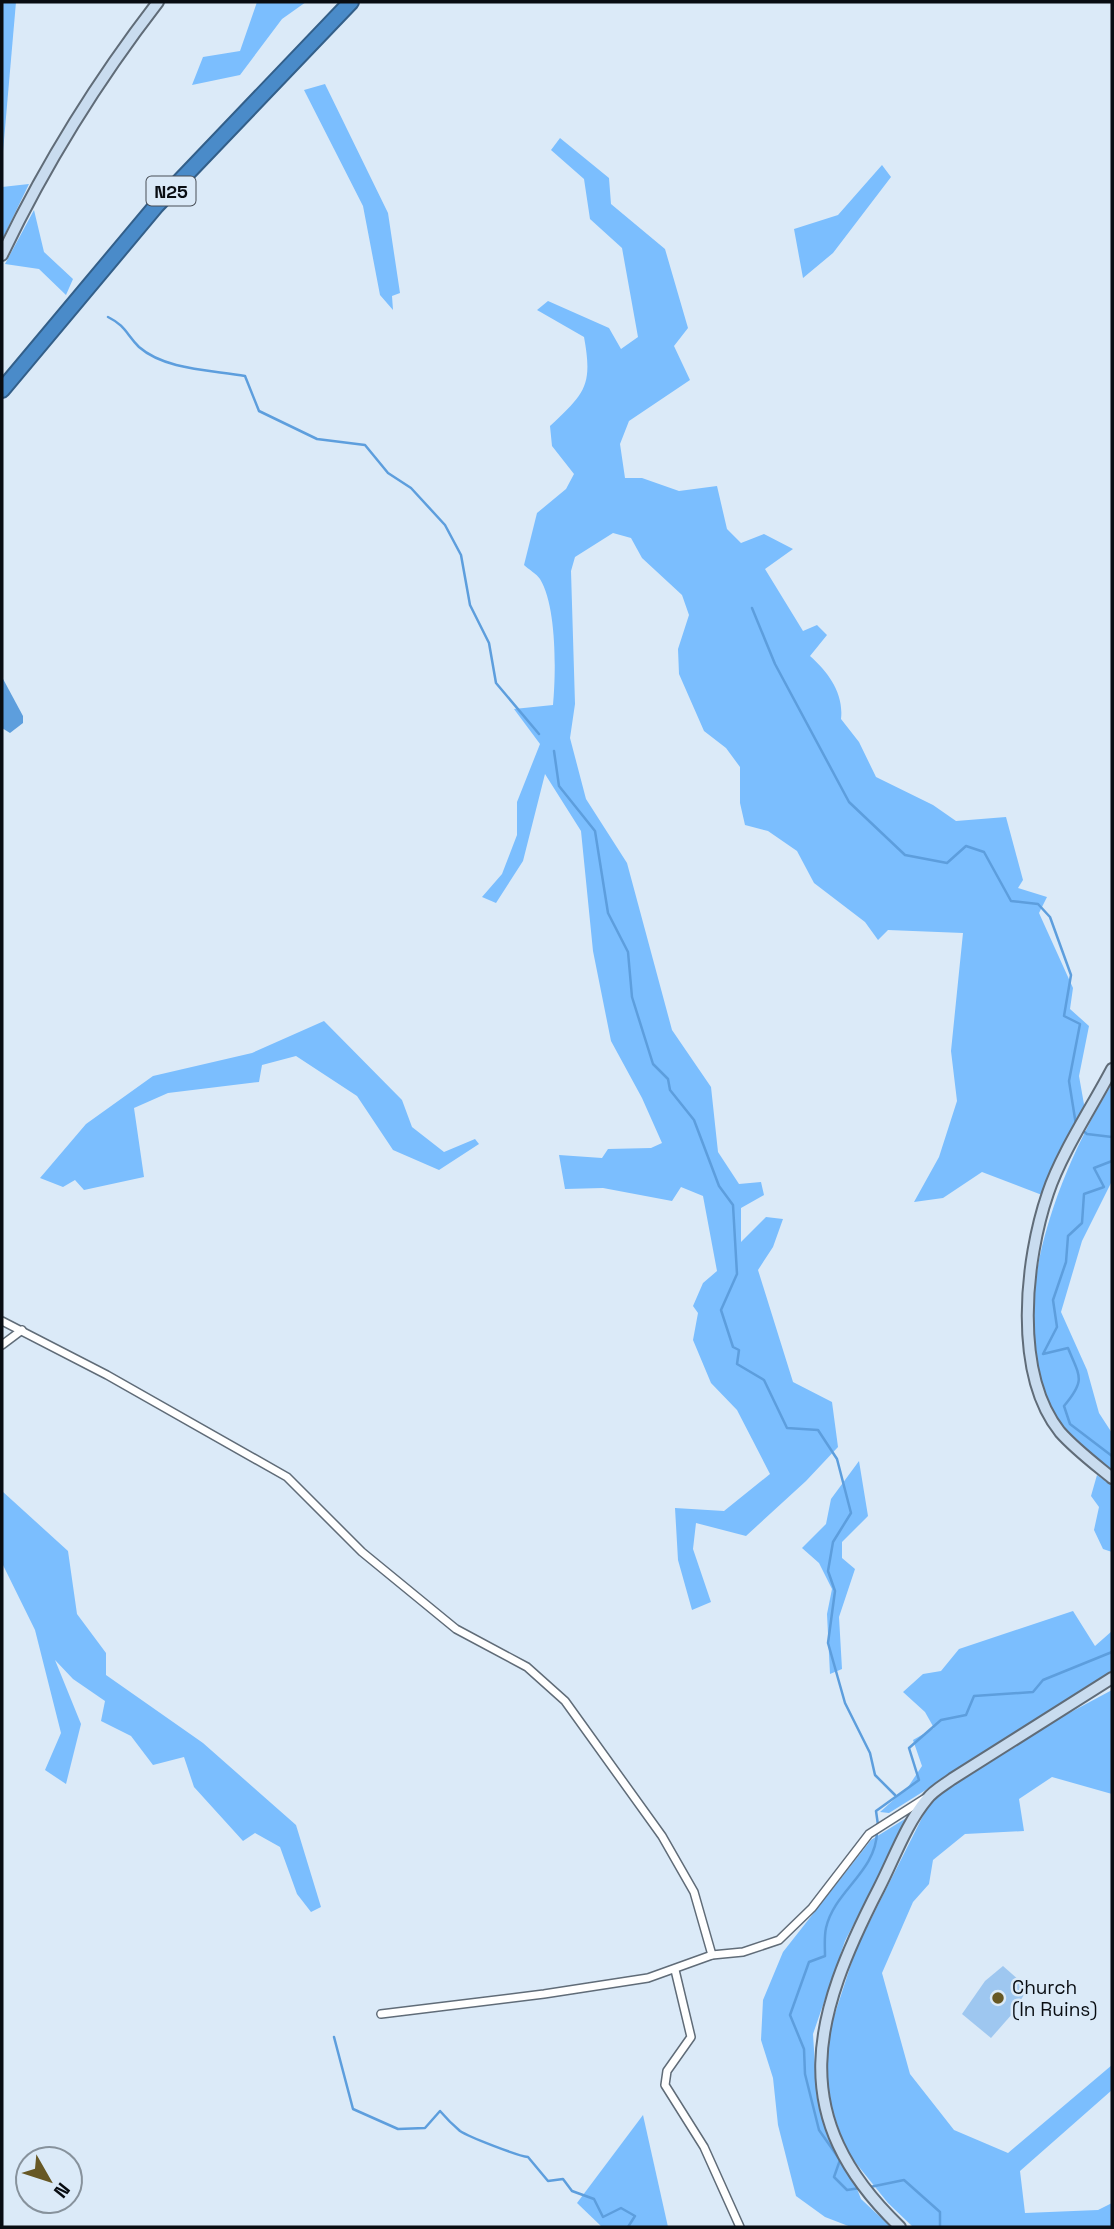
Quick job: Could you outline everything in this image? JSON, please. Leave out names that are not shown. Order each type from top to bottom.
[{"type":"highway","name":"N25","points":[[2,390],[156,206],[351,2]]},
{"type":"street","points":[[2,255],[24,208],[84,105],[158,2]]},
{"type":"street","points":[[1112,1069],[1048,1193],[1027,1300],[1028,1343],[1046,1407],[1060,1432],[1112,1478]]},
{"type":"street","points":[[2,1321],[287,1477],[362,1552],[456,1629],[527,1667],[565,1701],[662,1836],[694,1892],[712,1955]]},
{"type":"street","points":[[2,1345],[22,1330]]},
{"type":"street","points":[[381,2014],[648,1978],[712,1955],[743,1952],[779,1940],[813,1908],[869,1834],[1111,1680]]},
{"type":"street","points":[[900,2227],[858,2182],[836,2138],[822,2098],[820,2063],[822,2033],[852,1941],[928,1798]]},
{"type":"street","points":[[675,1970],[691,2038],[667,2071],[665,2085],[704,2147],[740,2227]]},
{"type":"shaded area","points":[[2,2],[16,2],[2,163]]},
{"type":"shaded area","points":[[257,2],[306,2],[282,19],[240,75],[192,85],[203,57],[240,51]]},
{"type":"shaded area","points":[[325,84],[388,213],[400,293],[392,296],[393,310],[380,295],[363,206],[304,90]]},
{"type":"shaded area","points":[[560,138],[609,178],[611,204],[665,249],[688,328],[674,346],[690,380],[629,421],[620,444],[625,478],[642,478],[679,491],[717,486],[727,529],[741,543],[764,534],[793,549],[765,569],[803,631],[817,625],[827,635],[810,656],[833,684],[840,700],[841,719],[859,742],[876,777],[933,805],[956,821],[1006,817],[1023,880],[1018,888],[1047,897],[1039,913],[1073,988],[1070,1009],[1089,1026],[1079,1076],[1085,1110],[1042,1195],[982,1172],[943,1198],[914,1202],[939,1157],[957,1101],[951,1051],[963,933],[888,930],[878,940],[865,922],[814,883],[797,851],[768,831],[745,825],[740,803],[740,767],[726,748],[704,731],[679,674],[678,649],[689,615],[682,595],[642,558],[631,538],[613,533],[575,557],[571,571],[575,704],[570,738],[586,799],[627,863],[672,1030],[711,1087],[718,1152],[739,1184],[761,1182],[764,1195],[741,1208],[741,1242],[766,1217],[783,1219],[773,1247],[758,1270],[793,1382],[832,1402],[838,1447],[806,1481],[746,1536],[696,1523],[693,1549],[711,1602],[692,1610],[678,1560],[675,1508],[724,1511],[770,1474],[737,1410],[711,1383],[693,1340],[698,1313],[693,1306],[703,1283],[717,1271],[703,1196],[681,1187],[672,1201],[603,1188],[565,1189],[559,1155],[602,1158],[608,1149],[651,1148],[662,1143],[642,1098],[611,1041],[593,951],[581,831],[545,774],[523,861],[496,903],[482,897],[502,874],[517,835],[517,802],[540,744],[514,709],[553,705],[555,658],[550,606],[540,579],[524,565],[537,513],[566,489],[574,474],[552,446],[550,426],[579,396],[586,378],[587,354],[584,337],[537,310],[548,301],[609,328],[621,349],[638,337],[622,248],[590,219],[584,179],[551,150]]},
{"type":"shaded area","points":[[882,165],[891,177],[833,253],[803,278],[794,229],[838,215]]},
{"type":"shaded area","points":[[29,184],[2,240],[2,187]]},
{"type":"shaded area","points":[[34,210],[44,252],[73,279],[66,295],[39,269],[5,264]]},
{"type":"shaded area","points":[[2,677],[23,716],[23,723],[10,733],[2,728]]},
{"type":"shaded area","points":[[324,1021],[402,1100],[412,1127],[444,1152],[475,1139],[479,1144],[439,1170],[393,1150],[357,1096],[296,1056],[262,1065],[259,1082],[168,1093],[134,1108],[144,1177],[84,1190],[75,1180],[63,1187],[40,1178],[86,1124],[153,1076],[252,1053]]},
{"type":"shaded area","points":[[1112,1084],[1112,1181],[1082,1241],[1061,1312],[1087,1370],[1099,1413],[1112,1433],[1112,1471],[1078,1444],[1061,1424],[1042,1385],[1033,1343],[1034,1297],[1041,1251],[1054,1205],[1091,1120]]},
{"type":"shaded area","points":[[859,1461],[868,1516],[842,1542],[842,1558],[855,1569],[839,1617],[842,1669],[830,1674],[827,1614],[832,1589],[819,1563],[802,1548],[826,1524],[831,1499]]},
{"type":"shaded area","points":[[1097,1475],[1112,1486],[1112,1552],[1103,1549],[1094,1530],[1099,1507],[1091,1496]]},
{"type":"shaded area","points":[[2,1491],[68,1551],[77,1614],[106,1653],[106,1675],[203,1743],[296,1825],[321,1907],[311,1912],[297,1894],[280,1847],[255,1833],[243,1841],[194,1787],[184,1757],[153,1765],[131,1736],[101,1721],[105,1701],[73,1679],[55,1660],[81,1724],[66,1784],[45,1770],[61,1733],[35,1630],[2,1563]]},
{"type":"shaded area","points":[[1073,1611],[1095,1646],[1112,1631],[1112,1670],[1108,1676],[889,1813],[880,1812],[908,1787],[922,1766],[913,1740],[934,1728],[925,1712],[903,1692],[923,1674],[941,1671],[959,1649]]},
{"type":"shaded area","points":[[1112,1690],[1112,1794],[1052,1777],[1019,1799],[1024,1831],[965,1834],[933,1860],[929,1884],[913,1902],[882,1973],[910,2074],[954,2130],[1008,2153],[1112,2065],[1112,2090],[1020,2171],[1025,2213],[1098,2210],[1112,2203],[1112,2227],[913,2227],[888,2203],[847,2152],[827,2096],[828,2035],[856,1949],[931,1800],[1058,1719]]},
{"type":"shaded area","points":[[908,1817],[845,1941],[813,2034],[817,2098],[830,2138],[843,2153],[861,2199],[891,2227],[851,2227],[825,2217],[796,2196],[778,2125],[773,2078],[761,2040],[763,2000],[783,1952],[871,1840]]},
{"type":"shaded area","points":[[1003,1966],[1028,1988],[1013,2013],[991,2038],[962,2014],[985,1981]]},
{"type":"shaded area","points":[[643,2115],[668,2227],[602,2227],[577,2203]]},
{"type":"waterway","points":[[108,317],[150,355],[175,365],[245,376],[259,411],[317,439],[365,445],[388,473],[411,488],[445,525],[461,555],[470,605],[489,643],[496,683],[539,734]]},
{"type":"waterway","points":[[752,608],[775,664],[849,802],[905,855],[947,863],[966,846],[984,852],[1011,901],[1038,904],[1050,917],[1071,975],[1064,1016],[1080,1024],[1069,1081],[1076,1125]]},
{"type":"waterway","points":[[554,751],[559,786],[595,831],[608,913],[628,952],[632,997],[653,1064],[668,1079],[670,1090],[694,1120],[719,1186],[733,1205],[737,1274],[721,1310],[733,1347],[739,1350],[737,1364],[764,1380],[787,1428],[818,1430],[837,1459],[851,1513],[833,1542],[828,1571],[835,1591],[828,1643],[845,1703],[870,1753],[875,1775],[895,1795]]},
{"type":"waterway","points":[[1081,1129],[1087,1134],[1112,1137]]},
{"type":"waterway","points":[[1112,1161],[1094,1168],[1104,1187],[1084,1194],[1082,1223],[1068,1236],[1066,1262],[1053,1300],[1057,1327],[1043,1354],[1068,1348],[1079,1378],[1076,1390],[1064,1406],[1070,1424],[1112,1456]]},
{"type":"waterway","points":[[878,1825],[876,1811],[919,1780],[909,1748],[941,1720],[966,1715],[974,1696],[1033,1692],[1043,1680],[1112,1652]]},
{"type":"waterway","points":[[860,2188],[847,2190],[834,2177],[840,2160],[819,2130],[805,2074],[804,2049],[790,2015],[809,1962],[825,1956],[825,1931],[830,1915],[870,1859],[877,1832]]},
{"type":"waterway","points":[[334,2037],[353,2109],[398,2129],[425,2128],[440,2111],[460,2131],[528,2157],[548,2181],[563,2179],[572,2191],[594,2199],[603,2217],[621,2208],[635,2216],[628,2227]]},
{"type":"waterway","points":[[870,2187],[904,2180],[940,2212],[940,2227]]},
{"type":"place","name":"Church (In Ruins)","points":[[998,1998]]}]
